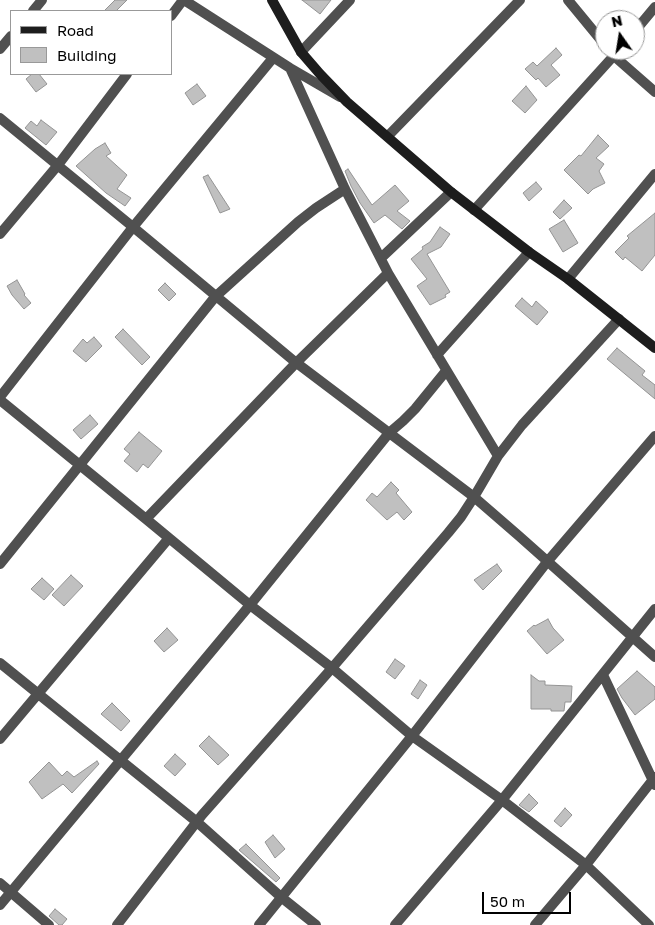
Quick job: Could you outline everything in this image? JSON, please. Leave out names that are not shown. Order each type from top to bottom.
[{"type":"main road","points":[[272,0],[301,52],[347,102],[451,192],[529,252],[568,279],[655,348]]},
{"type":"street","points":[[34,10],[42,0]]},
{"type":"street","points":[[172,15],[183,0],[273,58],[347,102]]},
{"type":"street","points":[[301,52],[350,0]]},
{"type":"street","points":[[388,136],[520,0]]},
{"type":"street","points":[[568,0],[595,33]]},
{"type":"street","points":[[645,19],[655,7]]},
{"type":"street","points":[[0,49],[10,37]]},
{"type":"street","points":[[273,58],[133,227],[0,399],[250,605],[332,668],[412,736],[502,800],[586,865],[649,925]]},
{"type":"street","points":[[474,210],[607,60]]},
{"type":"street","points":[[622,60],[655,92]]},
{"type":"street","points":[[290,68],[345,189],[388,273],[498,456]]},
{"type":"street","points":[[0,234],[58,165],[126,75]]},
{"type":"street","points":[[0,118],[296,362],[474,498],[655,657]]},
{"type":"street","points":[[568,279],[655,174]]},
{"type":"street","points":[[0,564],[215,297],[298,222],[345,189]]},
{"type":"street","points":[[381,258],[451,192]]},
{"type":"street","points":[[437,355],[529,252]]},
{"type":"street","points":[[146,519],[296,362],[388,273]]},
{"type":"street","points":[[117,925],[197,822],[461,517],[498,456],[522,425],[618,319]]},
{"type":"street","points":[[0,905],[250,605],[389,433],[404,421],[446,371]]},
{"type":"street","points":[[260,925],[412,736],[547,562],[655,436]]},
{"type":"street","points":[[0,739],[169,538]]},
{"type":"street","points":[[395,925],[502,800],[655,609]]},
{"type":"street","points":[[0,663],[197,822],[281,898],[316,925]]},
{"type":"street","points":[[535,925],[654,781],[603,675]]},
{"type":"street","points":[[0,882],[48,925]]},
{"type":"building","points":[[115,0],[127,0],[117,10],[105,10]]},
{"type":"building","points":[[302,0],[331,0],[320,14]]},
{"type":"building","points":[[556,48],[562,55],[551,65],[560,75],[546,87],[538,78],[536,80],[525,69],[533,62],[537,66]]},
{"type":"building","points":[[31,75],[40,75],[47,84],[36,92],[26,79]]},
{"type":"building","points":[[197,84],[206,96],[193,105],[185,93]]},
{"type":"building","points":[[526,86],[537,100],[525,113],[512,101]]},
{"type":"building","points":[[41,120],[57,132],[46,145],[25,128],[31,121],[37,126]]},
{"type":"building","points":[[598,135],[609,146],[596,158],[604,164],[599,171],[605,183],[588,194],[564,170],[579,155],[581,156]]},
{"type":"building","points":[[105,143],[111,153],[106,156],[127,175],[117,189],[131,198],[125,206],[106,193],[76,166],[95,149]]},
{"type":"building","points":[[348,169],[372,205],[395,185],[409,201],[397,211],[410,221],[402,229],[385,215],[374,223],[351,186],[345,171]]},
{"type":"building","points":[[208,175],[230,209],[220,213],[203,177]]},
{"type":"building","points":[[536,182],[542,189],[529,201],[523,193]]},
{"type":"building","points":[[564,200],[572,208],[560,219],[553,212]]},
{"type":"building","points":[[655,213],[655,255],[642,271],[625,257],[623,260],[615,252],[629,238],[627,236]]},
{"type":"building","points":[[564,220],[578,243],[563,252],[549,229]]},
{"type":"building","points":[[440,227],[450,234],[441,247],[427,254],[450,292],[445,295],[446,297],[430,305],[417,286],[427,279],[411,259],[423,249],[422,247],[430,242]]},
{"type":"building","points":[[17,280],[24,295],[31,303],[24,309],[7,286]]},
{"type":"building","points":[[165,283],[176,294],[169,301],[158,290]]},
{"type":"building","points":[[522,298],[532,307],[536,301],[548,312],[537,325],[515,306]]},
{"type":"building","points":[[123,329],[150,357],[142,365],[115,337]]},
{"type":"building","points":[[94,337],[102,346],[86,362],[73,351],[83,339],[87,343]]},
{"type":"building","points":[[617,348],[645,371],[642,375],[655,385],[655,399],[607,359]]},
{"type":"building","points":[[90,415],[98,424],[81,439],[73,430]]},
{"type":"building","points":[[139,432],[162,451],[148,468],[143,464],[137,472],[124,461],[130,454],[124,449]]},
{"type":"building","points":[[391,482],[399,490],[396,493],[412,512],[404,520],[397,512],[387,520],[366,500],[372,493],[377,497]]},
{"type":"building","points":[[497,564],[502,571],[483,590],[474,580]]},
{"type":"building","points":[[71,575],[83,586],[64,606],[52,595]]},
{"type":"building","points":[[42,578],[54,589],[44,600],[31,589]]},
{"type":"building","points":[[548,619],[564,640],[547,654],[527,631],[534,625]]},
{"type":"building","points":[[167,628],[178,640],[164,652],[154,641]]},
{"type":"building","points":[[395,659],[405,666],[395,679],[386,672]]},
{"type":"building","points":[[637,671],[655,687],[655,699],[635,715],[617,689]]},
{"type":"building","points":[[531,675],[539,681],[545,681],[545,685],[572,686],[571,702],[565,702],[564,711],[531,709]]},
{"type":"building","points":[[420,680],[427,685],[418,699],[411,694]]},
{"type":"building","points":[[112,703],[130,721],[121,731],[101,714]]},
{"type":"building","points":[[209,736],[229,755],[218,765],[199,746]]},
{"type":"building","points":[[175,754],[186,764],[175,776],[164,766]]},
{"type":"building","points":[[97,761],[99,764],[72,793],[63,784],[42,799],[29,782],[49,762],[62,776],[67,771],[74,777]]},
{"type":"building","points":[[529,794],[538,803],[529,812],[519,805]]},
{"type":"building","points":[[565,808],[572,815],[561,827],[554,821]]},
{"type":"building","points":[[273,835],[285,849],[275,858],[265,842]]},
{"type":"building","points":[[246,844],[280,878],[276,882],[239,850]]},
{"type":"building","points":[[55,909],[67,919],[62,925],[59,925],[49,916]]}]
